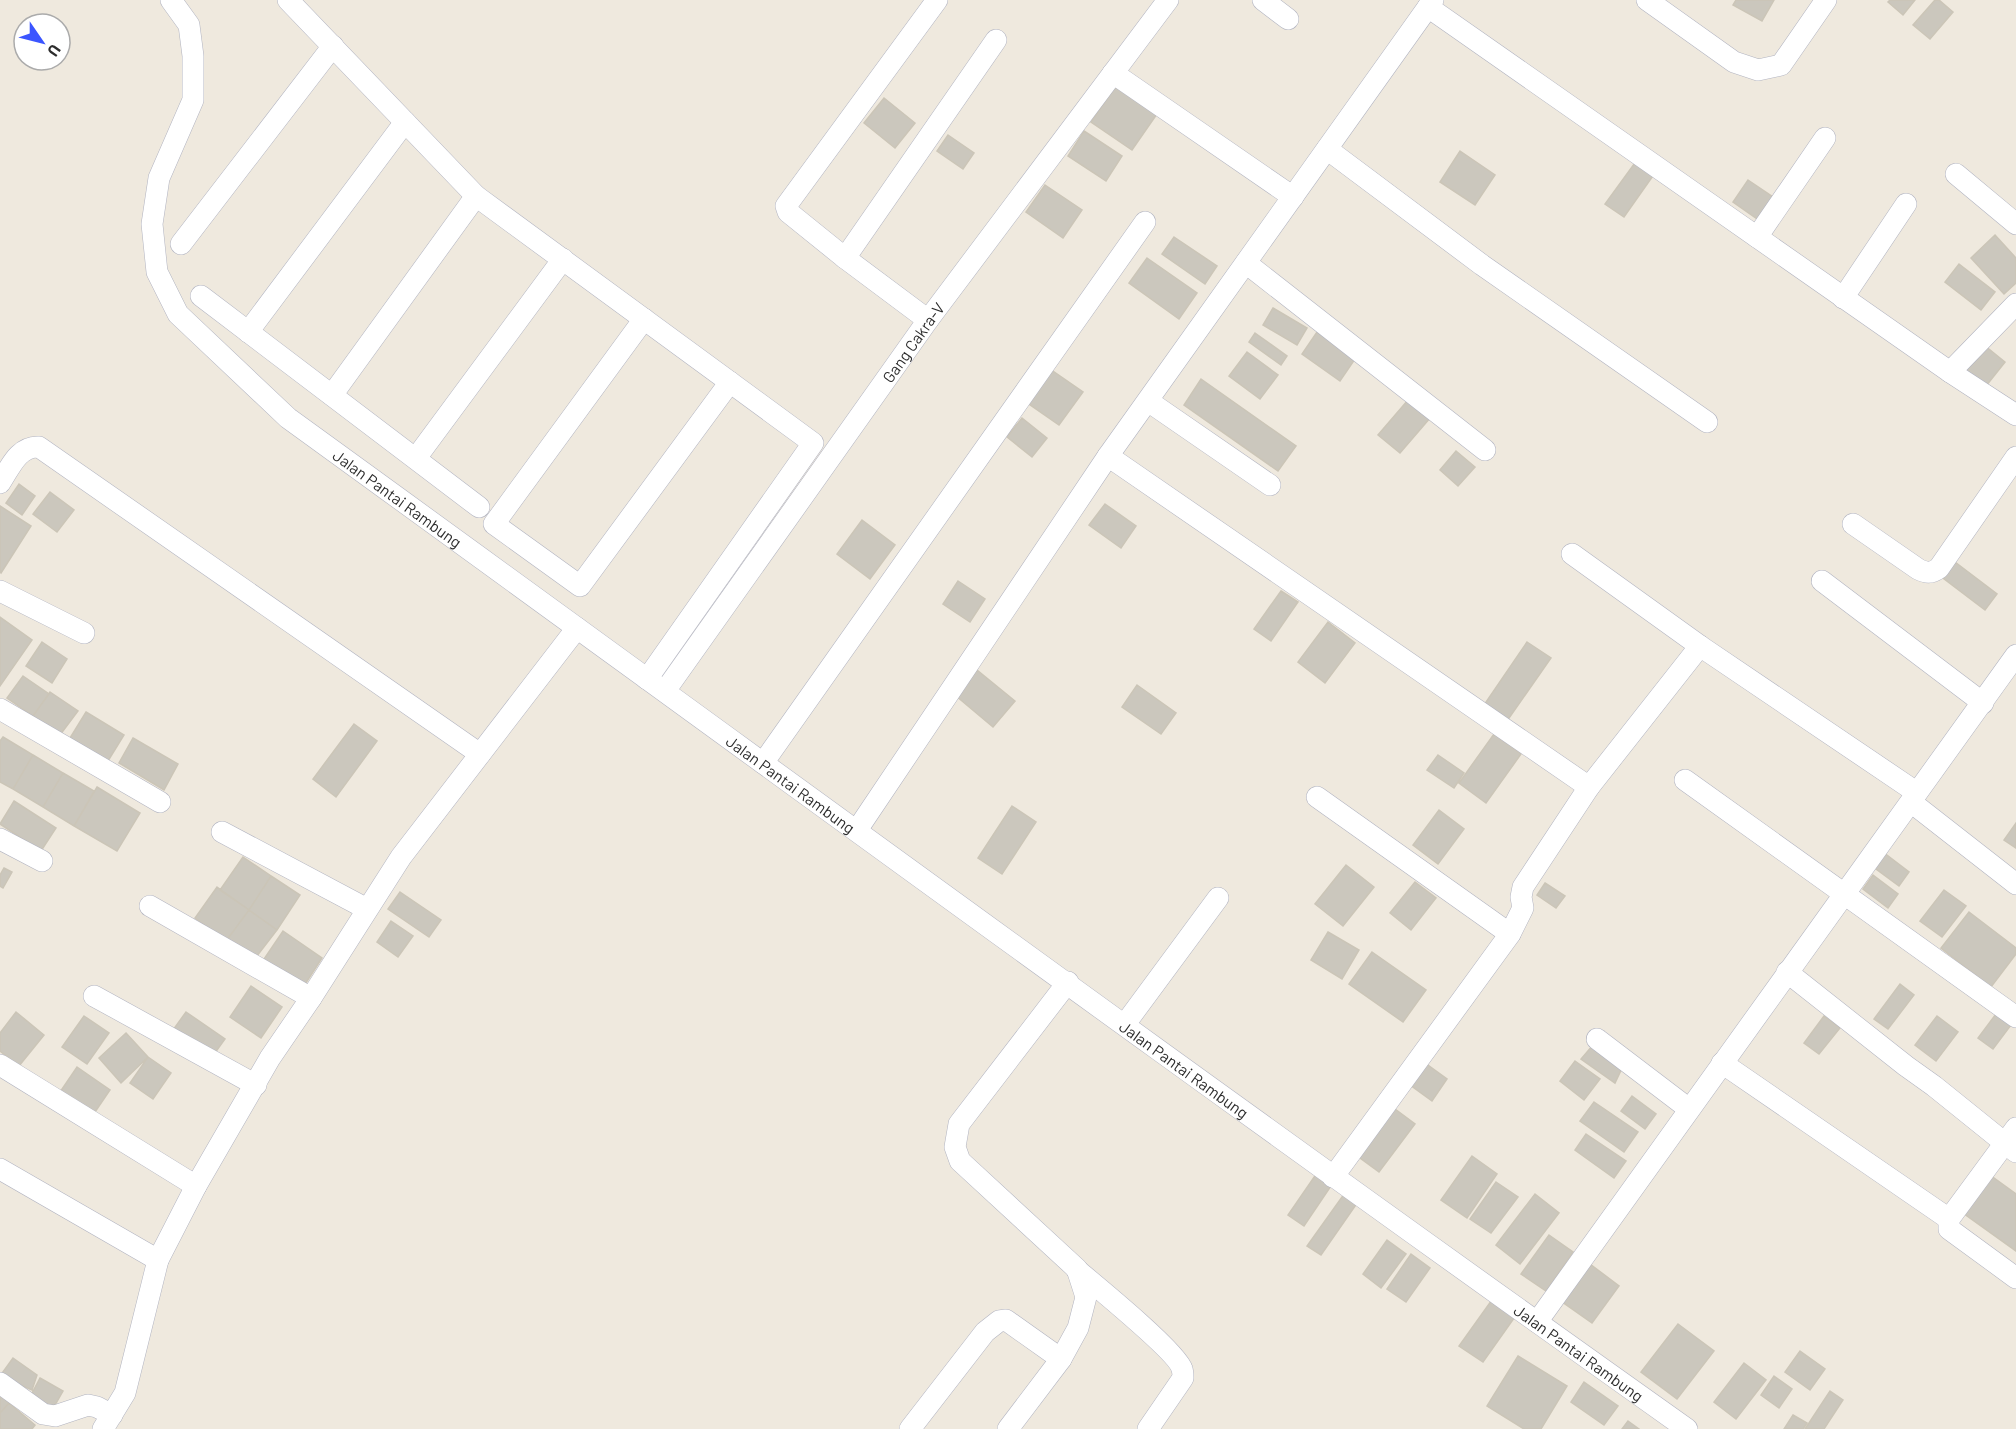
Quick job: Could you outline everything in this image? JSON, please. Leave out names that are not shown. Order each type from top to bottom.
[{"type":"street","name":"Jalan Pantai Rambung","points":[[171,0],[189,25],[194,56],[193,100],[159,178],[152,224],[157,272],[178,314],[288,418],[1068,982],[1333,1177],[1687,1429]]},
{"type":"street","points":[[288,0],[476,196],[813,443],[647,678]]},
{"type":"street","points":[[928,320],[845,258],[788,212],[786,206],[937,0]]},
{"type":"street","name":"Gang Cakra-V","points":[[665,691],[928,320],[1168,0]]},
{"type":"street","points":[[1263,0],[1287,19]]},
{"type":"street","points":[[1647,0],[1734,62],[1758,70],[1781,65],[1826,0]]},
{"type":"street","points":[[857,830],[1108,456],[1430,4],[1843,298],[2016,415]]},
{"type":"street","points":[[845,258],[996,40]]},
{"type":"street","points":[[181,244],[333,46]]},
{"type":"street","points":[[1113,73],[1293,197]]},
{"type":"street","points":[[248,332],[405,122]]},
{"type":"street","points":[[1757,237],[1825,138]]},
{"type":"street","points":[[1327,149],[1482,265],[1707,422]]},
{"type":"street","points":[[1956,174],[2016,224]]},
{"type":"street","points":[[332,395],[476,196]]},
{"type":"street","points":[[1843,298],[1906,204]]},
{"type":"street","points":[[763,763],[1145,222]]},
{"type":"street","points":[[416,458],[563,259]]},
{"type":"street","points":[[1246,263],[1485,450]]},
{"type":"street","points":[[201,296],[479,507]]},
{"type":"street","points":[[1950,372],[2016,304]]},
{"type":"street","points":[[644,319],[494,524],[532,552],[580,586],[730,382]]},
{"type":"street","points":[[1148,401],[1270,485]]},
{"type":"street","points":[[1,480],[20,452],[31,447],[39,447],[480,754]]},
{"type":"street","points":[[1108,456],[1589,787]]},
{"type":"street","points":[[1853,524],[1918,569],[1928,573],[1933,572],[1939,568],[2016,457]]},
{"type":"street","points":[[1572,554],[1914,797],[2016,884]]},
{"type":"street","points":[[1822,580],[1983,703]]},
{"type":"street","points":[[0,591],[84,633]]},
{"type":"street","points":[[0,1383],[43,1414],[55,1416],[88,1405],[97,1407],[107,1422],[125,1393],[158,1260],[196,1186],[270,1058],[401,857],[577,628]]},
{"type":"street","points":[[1333,1177],[1510,934],[1523,908],[1521,897],[1523,887],[1589,787],[1700,646]]},
{"type":"street","points":[[1537,1322],[2016,654]]},
{"type":"street","points":[[0,709],[160,802]]},
{"type":"street","points":[[1685,780],[2016,1017]]},
{"type":"street","points":[[1317,797],[1510,934]]},
{"type":"street","points":[[222,832],[367,909]]},
{"type":"street","points":[[0,839],[42,861]]},
{"type":"street","points":[[1125,1024],[1218,898]]},
{"type":"street","points":[[150,906],[311,998]]},
{"type":"street","points":[[1787,972],[1906,1066],[2012,1142],[1949,1219],[1949,1229],[2016,1278]]},
{"type":"street","points":[[1068,982],[959,1124],[955,1147],[960,1161],[1176,1359],[1182,1368],[1183,1378],[1148,1429]]},
{"type":"street","points":[[94,996],[256,1085]]},
{"type":"street","points":[[1597,1039],[1689,1109]]},
{"type":"street","points":[[1722,1063],[1949,1219]]},
{"type":"street","points":[[0,1065],[196,1186]]},
{"type":"street","points":[[0,1170],[158,1260]]},
{"type":"street","points":[[1008,1429],[1061,1359],[1078,1328],[1086,1297],[1077,1269]]},
{"type":"street","points":[[910,1429],[986,1332],[999,1321],[1006,1320],[1061,1359]]},
{"type":"building","points":[[1736,0],[1774,0],[1762,21],[1733,5]]},
{"type":"building","points":[[1890,0],[1915,0],[1903,15],[1888,2]]},
{"type":"building","points":[[1935,0],[1939,0],[1953,12],[1930,39],[1913,25]]},
{"type":"building","points":[[1116,86],[1157,114],[1132,150],[1091,122]]},
{"type":"building","points":[[884,98],[915,123],[895,148],[864,123]]},
{"type":"building","points":[[1084,131],[1122,156],[1106,181],[1068,156]]},
{"type":"building","points":[[948,135],[974,153],[963,169],[937,151]]},
{"type":"building","points":[[1460,151],[1495,175],[1475,205],[1440,182]]},
{"type":"building","points":[[1637,160],[1655,173],[1624,217],[1605,204]]},
{"type":"building","points":[[1748,180],[1776,199],[1760,221],[1733,202]]},
{"type":"building","points":[[1045,185],[1082,210],[1063,238],[1026,212]]},
{"type":"building","points":[[1995,235],[2016,258],[2016,283],[2004,294],[1971,258]]},
{"type":"building","points":[[1174,237],[1217,266],[1205,284],[1162,254]]},
{"type":"building","points":[[1147,258],[1197,293],[1179,319],[1129,283]]},
{"type":"building","points":[[1959,264],[1995,292],[1981,310],[1945,282]]},
{"type":"building","points":[[1273,308],[1307,328],[1297,345],[1263,325]]},
{"type":"building","points":[[1317,332],[1355,359],[1340,381],[1302,354]]},
{"type":"building","points":[[1255,333],[1287,356],[1281,365],[1249,342]]},
{"type":"building","points":[[1984,345],[2005,362],[1986,386],[1964,370]]},
{"type":"building","points":[[1247,352],[1278,375],[1260,399],[1229,376]]},
{"type":"building","points":[[1050,369],[1083,392],[1059,425],[1026,402]]},
{"type":"building","points":[[1201,379],[1296,446],[1278,471],[1184,405]]},
{"type":"building","points":[[1408,400],[1430,418],[1400,453],[1378,435]]},
{"type":"building","points":[[1022,418],[1047,438],[1032,457],[1007,437]]},
{"type":"building","points":[[1456,451],[1475,467],[1458,486],[1440,470]]},
{"type":"building","points":[[19,484],[35,496],[22,515],[6,503]]},
{"type":"building","points":[[50,492],[74,510],[57,532],[33,514]]},
{"type":"building","points":[[1105,504],[1136,526],[1121,548],[1089,525]]},
{"type":"building","points":[[0,506],[31,526],[1,573],[0,572]]},
{"type":"building","points":[[862,520],[895,545],[870,579],[837,554]]},
{"type":"building","points":[[1955,562],[1997,594],[1985,610],[1943,578]]},
{"type":"building","points":[[958,581],[985,599],[970,622],[943,604]]},
{"type":"building","points":[[1281,591],[1298,602],[1271,641],[1254,629]]},
{"type":"building","points":[[0,617],[32,640],[0,686]]},
{"type":"building","points":[[1328,622],[1355,643],[1325,683],[1298,662]]},
{"type":"building","points":[[42,642],[67,659],[52,683],[26,666]]},
{"type":"building","points":[[1527,642],[1551,658],[1507,721],[1484,705]]},
{"type":"building","points":[[977,670],[1015,701],[993,727],[956,696]]},
{"type":"building","points":[[23,676],[49,694],[33,716],[7,698]]},
{"type":"building","points":[[1137,685],[1176,713],[1161,734],[1122,707]]},
{"type":"building","points":[[50,692],[78,711],[60,735],[33,716]]},
{"type":"building","points":[[86,712],[124,735],[108,761],[70,738]]},
{"type":"building","points":[[354,724],[377,741],[336,797],[313,779]]},
{"type":"building","points":[[1494,734],[1521,754],[1486,803],[1459,783]]},
{"type":"building","points":[[3,737],[33,755],[13,789],[0,782],[0,741]]},
{"type":"building","points":[[133,738],[178,764],[164,790],[119,763]]},
{"type":"building","points":[[33,755],[63,773],[43,807],[13,789]]},
{"type":"building","points":[[1438,755],[1464,773],[1454,788],[1427,770]]},
{"type":"building","points":[[63,773],[94,791],[74,826],[43,807]]},
{"type":"building","points":[[97,787],[140,813],[117,851],[74,826]]},
{"type":"building","points":[[14,801],[56,828],[41,851],[0,824]]},
{"type":"building","points":[[1012,806],[1036,822],[1002,874],[978,858]]},
{"type":"building","points":[[1439,810],[1464,829],[1438,864],[1413,845]]},
{"type":"building","points":[[2016,823],[2016,848],[2004,840]]},
{"type":"building","points":[[1883,852],[1909,872],[1899,886],[1872,866]]},
{"type":"building","points":[[243,857],[271,876],[249,910],[220,890]]},
{"type":"building","points":[[1346,865],[1374,887],[1343,926],[1315,904]]},
{"type":"building","points":[[4,868],[12,872],[3,888],[0,886],[0,875]]},
{"type":"building","points":[[1873,875],[1898,894],[1888,908],[1863,889]]},
{"type":"building","points":[[271,876],[300,895],[277,930],[249,910]]},
{"type":"building","points":[[1415,882],[1436,898],[1411,930],[1390,913]]},
{"type":"building","points":[[1545,883],[1565,896],[1556,908],[1537,895]]},
{"type":"building","points":[[217,887],[249,910],[226,941],[195,918]]},
{"type":"building","points":[[1944,890],[1966,906],[1942,937],[1920,921]]},
{"type":"building","points":[[400,892],[441,920],[429,937],[388,909]]},
{"type":"building","points":[[249,910],[277,930],[253,961],[226,941]]},
{"type":"building","points":[[1969,912],[2016,948],[2016,954],[1991,987],[1941,948]]},
{"type":"building","points":[[391,921],[413,936],[398,957],[377,942]]},
{"type":"building","points":[[283,931],[322,958],[302,989],[262,962]]},
{"type":"building","points":[[1328,932],[1359,950],[1342,979],[1311,960]]},
{"type":"building","points":[[1372,952],[1426,990],[1403,1022],[1349,984]]},
{"type":"building","points":[[1900,984],[1914,995],[1888,1029],[1874,1019]]},
{"type":"building","points":[[251,986],[282,1007],[261,1038],[230,1017]]},
{"type":"building","points":[[16,1012],[44,1035],[19,1066],[0,1051],[0,1033]]},
{"type":"building","points":[[186,1012],[225,1039],[212,1057],[173,1030]]},
{"type":"building","points":[[1996,1014],[2011,1025],[1993,1049],[1978,1038]]},
{"type":"building","points":[[84,1016],[109,1033],[87,1064],[62,1047]]},
{"type":"building","points":[[1824,1016],[1840,1028],[1819,1054],[1804,1043]]},
{"type":"building","points":[[1937,1016],[1958,1032],[1936,1061],[1915,1045]]},
{"type":"building","points":[[126,1033],[148,1057],[121,1083],[99,1058]]},
{"type":"building","points":[[1593,1045],[1623,1066],[1615,1083],[1581,1059]]},
{"type":"building","points":[[148,1057],[171,1073],[153,1099],[130,1083]]},
{"type":"building","points":[[1421,1060],[1447,1079],[1432,1101],[1406,1082]]},
{"type":"building","points":[[1575,1061],[1600,1079],[1584,1100],[1560,1081]]},
{"type":"building","points":[[77,1067],[110,1090],[93,1115],[60,1092]]},
{"type":"building","points":[[1632,1096],[1656,1114],[1645,1129],[1621,1111]]},
{"type":"building","points":[[1594,1102],[1638,1132],[1624,1152],[1580,1121]]},
{"type":"building","points":[[1391,1106],[1415,1124],[1379,1172],[1356,1155]]},
{"type":"building","points":[[1586,1134],[1626,1161],[1614,1178],[1575,1150]]},
{"type":"building","points":[[1472,1156],[1497,1174],[1467,1218],[1441,1200]]},
{"type":"building","points":[[1319,1170],[1335,1180],[1304,1226],[1288,1215]]},
{"type":"building","points":[[1990,1175],[2016,1194],[2016,1251],[1963,1213]]},
{"type":"building","points":[[1496,1182],[1518,1197],[1491,1233],[1470,1219]]},
{"type":"building","points":[[1347,1190],[1360,1199],[1321,1255],[1307,1246]]},
{"type":"building","points":[[1535,1194],[1559,1213],[1520,1264],[1496,1245]]},
{"type":"building","points":[[1549,1235],[1573,1252],[1546,1291],[1521,1274]]},
{"type":"building","points":[[1387,1240],[1406,1254],[1381,1288],[1363,1274]]},
{"type":"building","points":[[1411,1254],[1430,1268],[1406,1302],[1387,1289]]},
{"type":"building","points":[[1586,1261],[1619,1286],[1592,1323],[1558,1299]]},
{"type":"building","points":[[1494,1297],[1517,1314],[1483,1362],[1459,1346]]},
{"type":"building","points":[[1678,1324],[1714,1351],[1677,1399],[1641,1372]]},
{"type":"building","points":[[1800,1351],[1825,1369],[1810,1390],[1785,1372]]},
{"type":"building","points":[[1518,1356],[1567,1386],[1541,1429],[1524,1429],[1487,1406]]},
{"type":"building","points":[[13,1358],[37,1375],[32,1390],[0,1376]]},
{"type":"building","points":[[1744,1363],[1766,1380],[1736,1419],[1714,1402]]},
{"type":"building","points":[[1774,1376],[1792,1389],[1779,1408],[1761,1395]]},
{"type":"building","points":[[40,1378],[63,1391],[51,1412],[29,1399]]},
{"type":"building","points":[[1584,1382],[1618,1406],[1604,1425],[1571,1402]]},
{"type":"building","points":[[1830,1391],[1843,1400],[1824,1429],[1805,1429]]},
{"type":"building","points":[[0,1395],[9,1403],[0,1413]]},
{"type":"building","points":[[9,1403],[35,1425],[32,1429],[0,1429],[0,1413]]},
{"type":"building","points":[[1793,1415],[1807,1423],[1803,1429],[1784,1429]]},
{"type":"building","points":[[1628,1421],[1639,1429],[1622,1429]]}]
